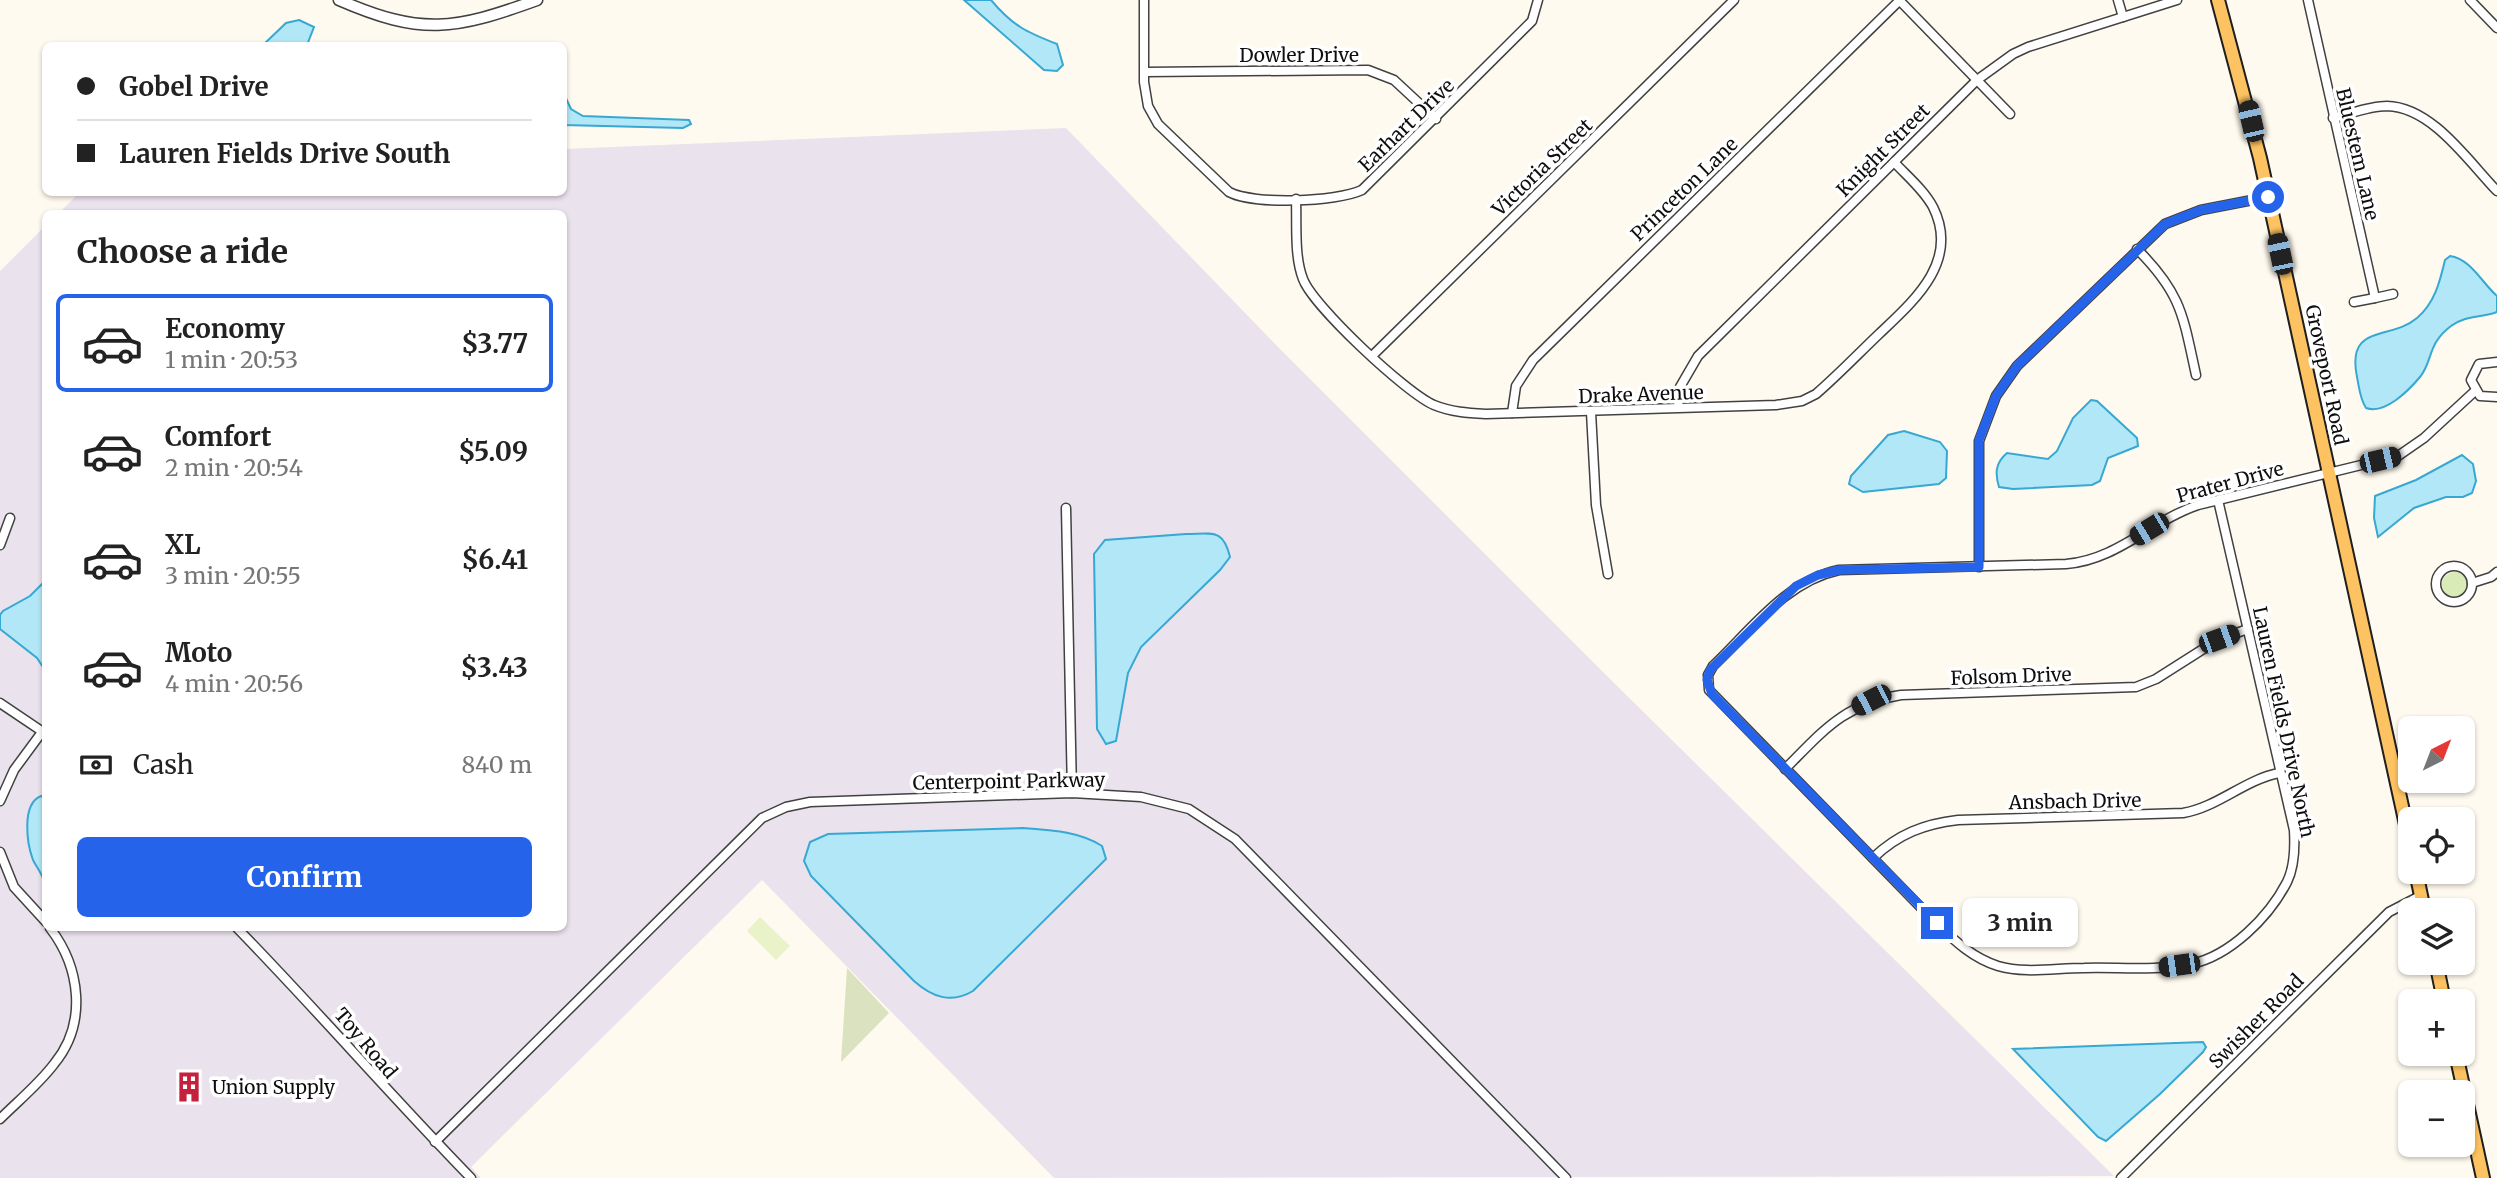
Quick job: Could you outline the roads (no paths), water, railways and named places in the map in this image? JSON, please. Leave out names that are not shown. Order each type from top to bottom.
[{"type":"main road","name":"Groveport Road","points":[[2218,0],[2238,64],[2402,807]]},
{"type":"main road","points":[[2418,884],[2420,896]]},
{"type":"main road","points":[[2459,1066],[2483,1178]]},
{"type":"street","points":[[339,0],[393,21],[428,27],[468,23],[537,0]]},
{"type":"street","name":"Earhart Drive","points":[[1144,0],[1144,72],[1148,106],[1153,115],[1222,188],[1244,198],[1296,199],[1352,194],[1362,190],[1532,21],[1538,0]]},
{"type":"street","name":"Victoria Street","points":[[1372,356],[1734,0]]},
{"type":"street","points":[[1900,0],[2010,114]]},
{"type":"street","name":"Princeton Lane","points":[[1511,413],[1516,386],[1533,360],[1900,0]]},
{"type":"street","points":[[2118,0],[2123,17]]},
{"type":"street","name":"Knight Street","points":[[1678,407],[1684,376],[1698,355],[1977,80],[2020,50],[2177,0]]},
{"type":"street","name":"Bluestem Lane","points":[[2308,0],[2375,298]]},
{"type":"street","points":[[2470,0],[2497,28]]},
{"type":"street","name":"Dowler Drive","points":[[1144,72],[1368,70],[1394,80],[1436,119]]},
{"type":"street","points":[[2333,118],[2385,106],[2402,108],[2421,117],[2440,132],[2497,191]]},
{"type":"street","name":"Drake Avenue","points":[[1296,199],[1299,269],[1311,294],[1411,393],[1434,405],[1460,413],[1591,412],[1776,405],[1802,401],[1826,385],[1917,298],[1936,269],[1941,253],[1941,231],[1926,196],[1894,162]]},
{"type":"street","points":[[1979,567],[1979,440],[1988,412],[2006,381],[2028,354],[2137,248],[2177,217],[2268,197]]},
{"type":"street","points":[[2137,248],[2170,285],[2177,300],[2196,375]]},
{"type":"street","points":[[2354,302],[2393,294]]},
{"type":"street","points":[[2497,362],[2484,361],[2474,368],[2470,380],[2474,391],[2486,398],[2497,397]]},
{"type":"street","name":"Prater Drive","points":[[1785,769],[1712,694],[1707,680],[1713,666],[1796,586],[1818,575],[1839,570],[2066,564],[2095,559],[2171,515],[2329,471],[2398,456],[2424,438],[2474,391]]},
{"type":"street","points":[[1591,412],[1596,505],[1608,574]]},
{"type":"street","name":"Lauren Fields Drive North","points":[[1873,858],[1960,946],[1999,966],[2045,969],[2165,967],[2207,959],[2252,927],[2288,881],[2295,850],[2294,830],[2218,500]]},
{"type":"street","points":[[1066,508],[1072,793]]},
{"type":"street","points":[[0,545],[10,518]]},
{"type":"street","points":[[2457,566],[2470,576],[2472,583],[2471,592],[2459,602],[2443,599],[2435,585],[2442,570],[2457,566]]},
{"type":"street","points":[[2472,583],[2491,577],[2497,572]]},
{"type":"street","name":"Folsom Drive","points":[[1785,769],[1829,726],[1871,700],[1901,695],[2136,687],[2156,679],[2219,639],[2248,629]]},
{"type":"street","points":[[0,704],[42,732]]},
{"type":"street","points":[[0,801],[14,770],[42,735]]},
{"type":"street","points":[[1785,769],[1873,858]]},
{"type":"street","name":"Ansbach Drive","points":[[1873,858],[1897,838],[1928,824],[1958,820],[2183,813],[2195,811],[2250,781],[2279,772]]},
{"type":"street","name":"Centerpoint Parkway","points":[[435,1142],[762,818],[786,807],[810,802],[1072,793],[1141,797],[1177,806],[1199,814],[1235,839],[1566,1178]]},
{"type":"street","points":[[0,852],[14,887],[42,918]]},
{"type":"street","name":"Swisher Road","points":[[2121,1178],[2389,912],[2420,896]]},
{"type":"street","points":[[0,1119],[55,1064],[74,1025],[76,988],[73,971],[69,957],[52,931]]},
{"type":"street","name":"Toy Road","points":[[240,931],[321,1014],[372,1076],[471,1178]]},
{"type":"water","points":[[964,0],[991,0],[1021,27],[1057,44],[1063,65],[1057,71],[1044,70]]},
{"type":"water","points":[[299,20],[314,27],[308,42],[266,42],[286,23]]},
{"type":"water","points":[[567,100],[571,109],[583,116],[689,120],[691,124],[683,128],[567,125]]},
{"type":"water","points":[[2450,256],[2470,267],[2497,296],[2497,312],[2462,320],[2451,326],[2438,339],[2424,371],[2410,388],[2389,405],[2366,408],[2357,377],[2355,360],[2358,348],[2373,336],[2406,325],[2423,312],[2436,291],[2445,260]]},
{"type":"water","points":[[2091,400],[2097,401],[2137,438],[2138,446],[2108,458],[2100,481],[2092,485],[2013,489],[1999,487],[1997,469],[2007,453],[2048,459],[2057,451],[2073,418]]},
{"type":"water","points":[[1904,431],[1940,442],[1947,451],[1946,478],[1939,484],[1863,492],[1849,484],[1851,476],[1888,435]]},
{"type":"water","points":[[2462,455],[2473,464],[2476,481],[2472,493],[2463,497],[2446,497],[2414,508],[2378,537],[2374,518],[2375,496],[2416,480]]},
{"type":"water","points":[[1210,534],[1220,537],[1230,557],[1141,647],[1128,673],[1116,741],[1106,744],[1097,729],[1094,554],[1105,540]]},
{"type":"water","points":[[42,584],[42,666],[37,658],[0,629],[0,615],[3,611],[30,596]]},
{"type":"water","points":[[42,797],[42,875],[33,860],[27,825],[30,807]]},
{"type":"water","points":[[1023,828],[1084,837],[1102,846],[1106,859],[973,991],[957,997],[935,995],[914,981],[811,876],[804,861],[810,842],[828,834]]},
{"type":"water","points":[[2203,1042],[2206,1047],[2203,1052],[2106,1141],[2098,1137],[2013,1049]]},
{"type":"place","name":"Union Supply","points":[[189,1087]]}]
